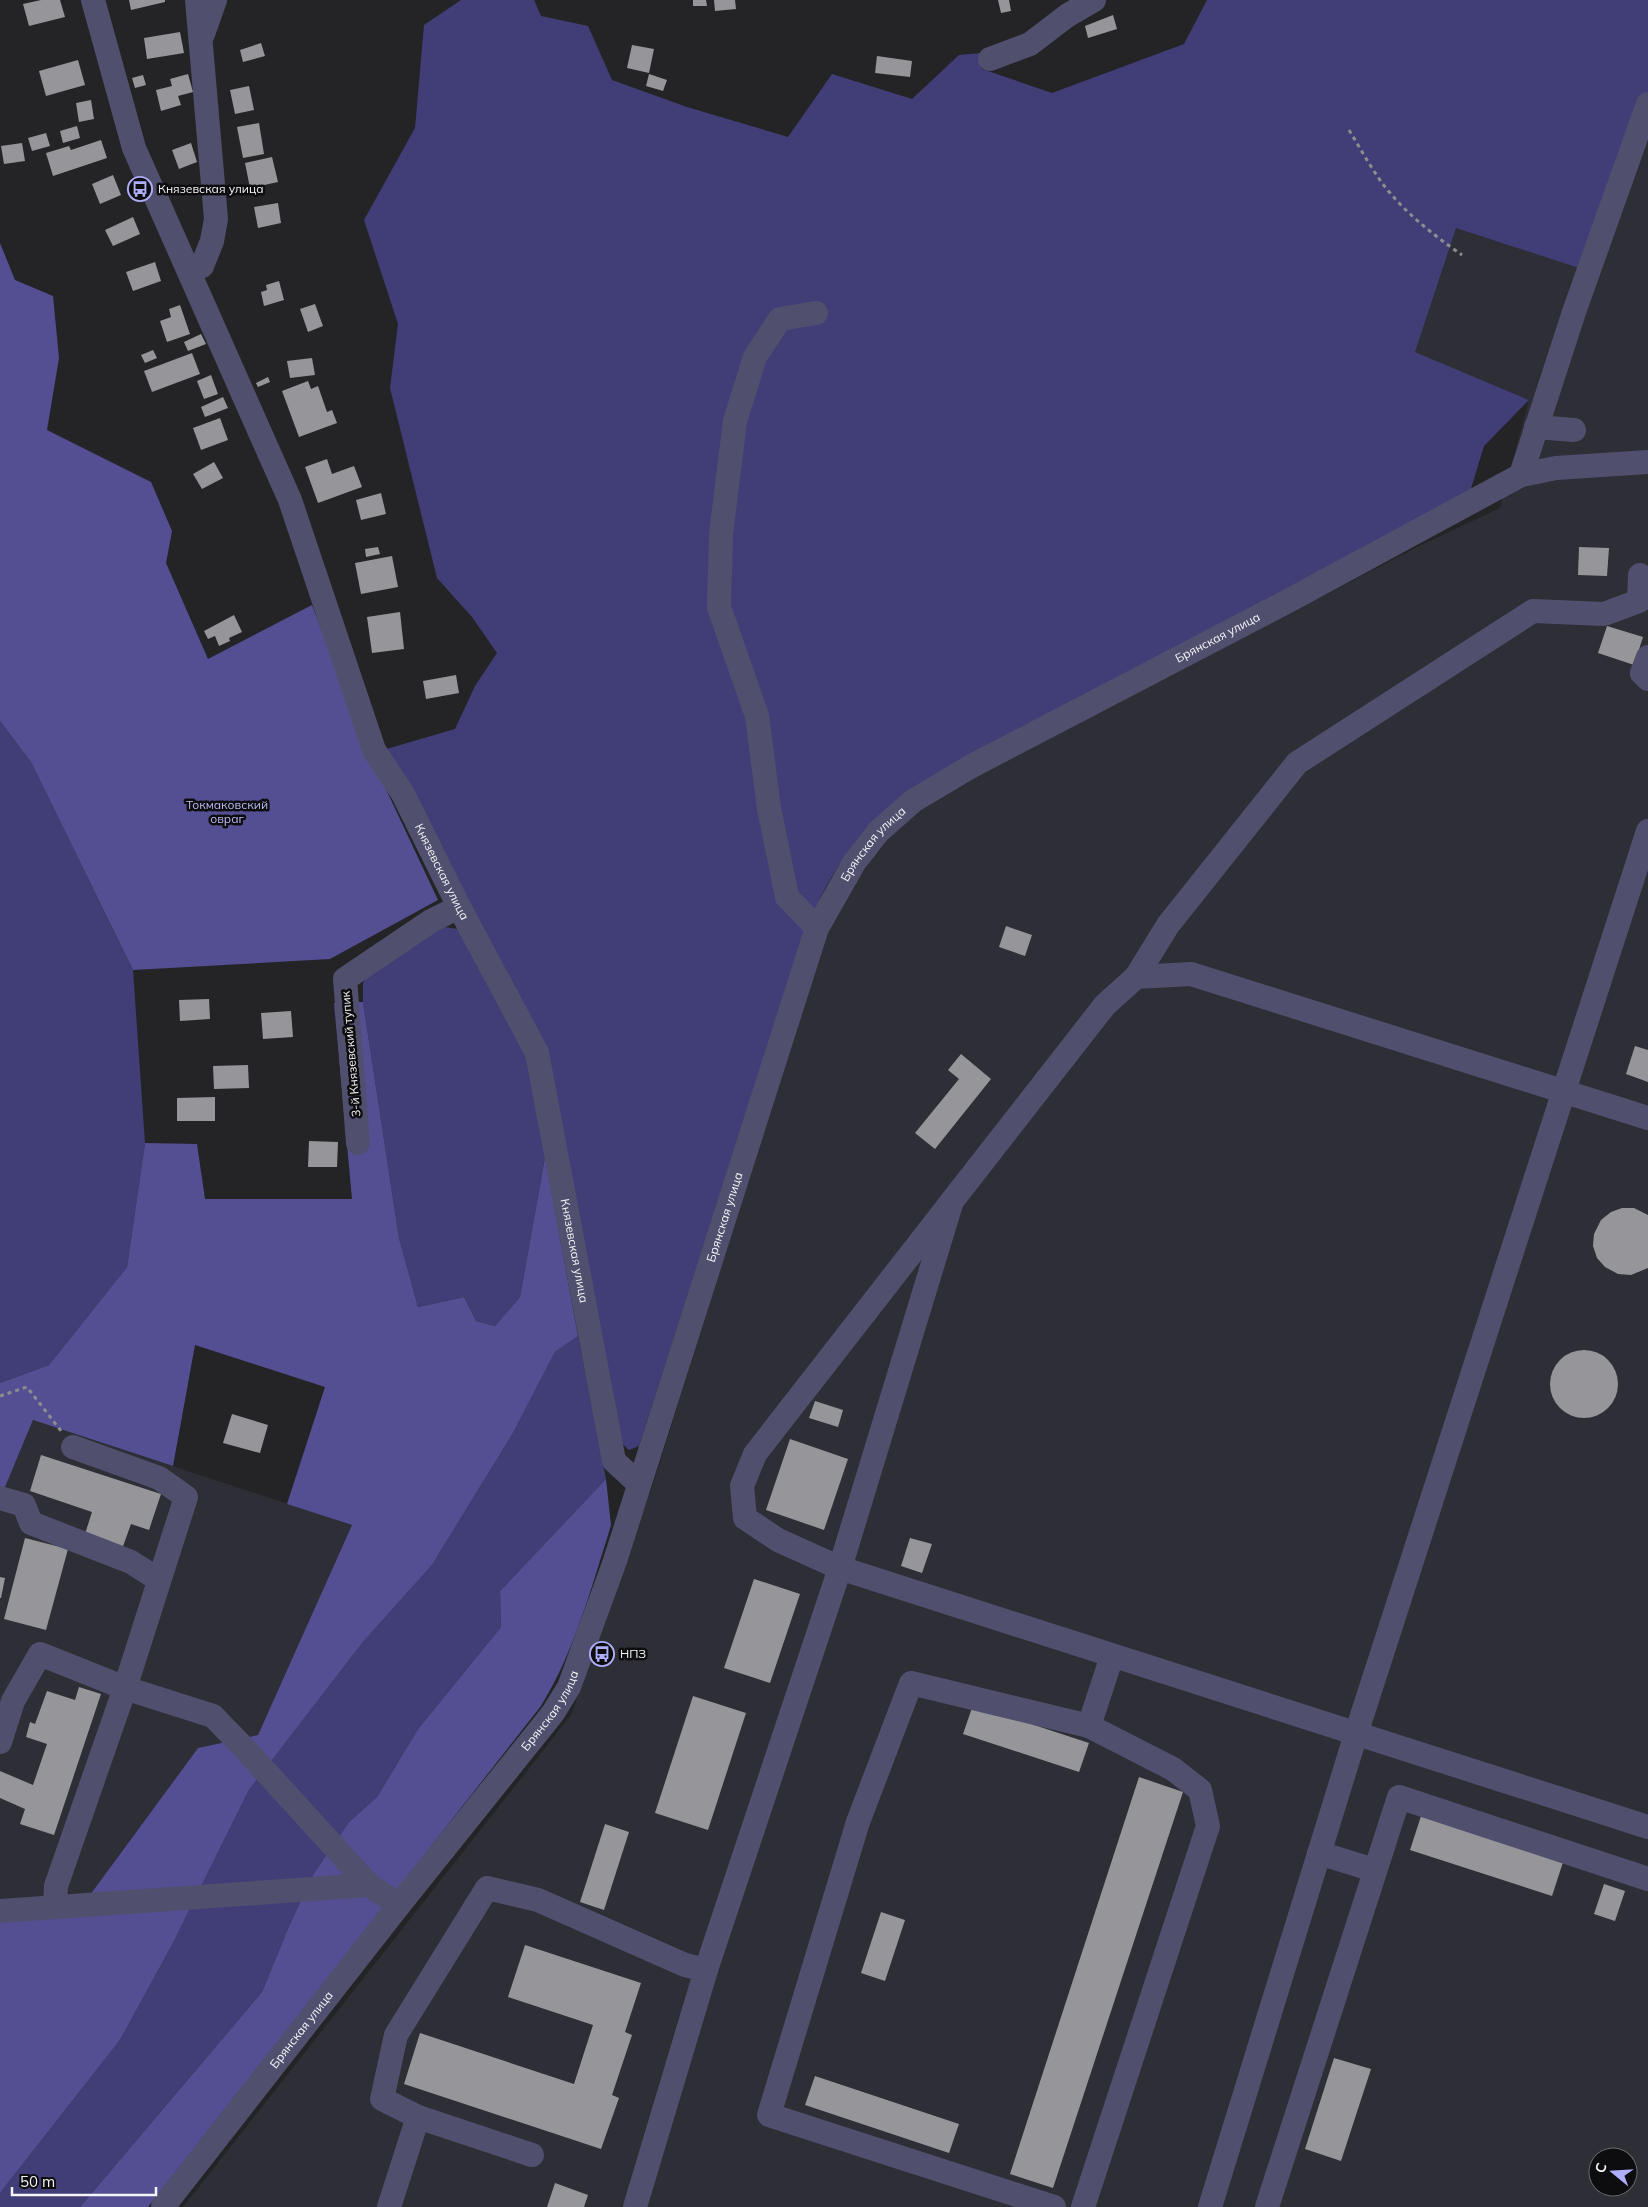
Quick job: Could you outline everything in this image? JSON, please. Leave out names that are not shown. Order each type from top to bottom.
[{"type":"street","name":"Князевская улица","points":[[93,0],[134,148],[290,500],[374,750],[403,794],[459,907],[537,1053],[614,1461],[639,1484]]},
{"type":"street","points":[[189,272],[202,266],[212,241],[216,220],[197,0]]},
{"type":"street","points":[[201,38],[216,0]]},
{"type":"street","points":[[990,59],[1030,44],[1068,15],[1094,0]]},
{"type":"street","points":[[1521,475],[1574,312],[1648,104]]},
{"type":"street","points":[[816,313],[780,319],[755,357],[735,421],[720,534],[719,607],[757,716],[769,808],[788,898],[818,928]]},
{"type":"street","points":[[1536,428],[1574,430]]},
{"type":"street","name":"Брянская улица","points":[[163,2207],[399,1905],[553,1713],[570,1687],[615,1562],[818,928],[854,862],[878,832],[913,801],[970,767],[1290,600],[1521,475],[1556,468],[1648,462]]},
{"type":"street","points":[[1640,575],[1639,601],[1604,614],[1533,611],[1297,763],[1168,926],[1136,977],[1105,1005],[755,1454],[742,1486],[745,1518],[778,1540],[840,1568],[1648,1827]]},
{"type":"street","points":[[1648,657],[1642,673],[1648,679]]},
{"type":"street","points":[[1210,2207],[1356,1734],[1648,831]]},
{"type":"street","name":"3-й Князевский тупик","points":[[358,1143],[345,979],[431,921],[459,907]]},
{"type":"street","points":[[1136,977],[1190,974],[1648,1118]]},
{"type":"street","points":[[635,2207],[706,1970],[840,1568],[952,1201]]},
{"type":"street","points":[[55,1907],[56,1886],[125,1688],[186,1497],[159,1478],[73,1448]]},
{"type":"street","points":[[0,1498],[24,1505],[31,1523],[131,1562],[159,1580]]},
{"type":"street","points":[[0,1742],[13,1701],[40,1654],[125,1688],[213,1716],[369,1885],[399,1905]]},
{"type":"street","points":[[1089,1726],[1112,1656]]},
{"type":"street","points":[[1054,2207],[769,2115],[858,1822],[911,1683],[1089,1726],[1173,1769],[1200,1790],[1208,1826],[1084,2207]]},
{"type":"street","points":[[1267,2207],[1399,1797],[1648,1879]]},
{"type":"street","points":[[1319,1853],[1374,1870]]},
{"type":"street","points":[[0,1911],[369,1885]]},
{"type":"street","points":[[532,2155],[418,2117],[382,2099],[396,2036],[487,1888],[538,1900],[685,1965],[706,1970]]},
{"type":"street","points":[[389,2207],[418,2117]]},
{"type":"path","points":[[1349,130],[1382,183],[1406,210],[1430,233],[1462,255]]},
{"type":"path","points":[[0,1396],[26,1386],[73,1448]]},
{"type":"shaded area","points":[[461,0],[534,0],[541,16],[588,26],[612,80],[687,107],[788,137],[832,74],[912,99],[959,55],[981,53],[982,69],[1052,93],[1184,44],[1207,0],[1648,0],[1648,93],[1579,268],[1456,228],[1415,352],[1529,400],[1484,446],[1469,495],[870,824],[849,850],[824,890],[803,935],[639,1446],[629,1450],[619,1441],[545,1049],[383,750],[455,729],[475,686],[497,653],[472,617],[437,578],[390,388],[398,324],[364,220],[415,128],[424,25]]},
{"type":"shaded area","points":[[1648,93],[1648,2207],[183,2207],[571,1715],[653,1484],[826,933],[842,902],[887,837],[919,811],[968,781],[1419,546],[1500,508],[1529,400],[1414,352],[1456,227],[1579,267]]},
{"type":"shaded area","points":[[0,721],[31,762],[133,970],[145,1143],[127,1267],[49,1365],[0,1383]]},
{"type":"shaded area","points":[[444,927],[458,929],[528,1056],[545,1157],[520,1297],[495,1326],[476,1321],[464,1297],[418,1307],[399,1238],[363,1002],[363,983],[372,970]]},
{"type":"shaded area","points":[[578,1336],[606,1479],[500,1591],[501,1627],[418,1729],[377,1797],[349,1822],[314,1873],[289,1926],[262,1992],[80,2207],[0,2207],[0,2193],[120,2040],[172,1945],[249,1790],[363,1642],[432,1565],[513,1433],[555,1352]]},
{"type":"shaded area","points":[[33,1420],[352,1525],[258,1735],[198,1748],[90,1895],[0,1902],[0,1499]]},
{"type":"green space","name":"Токмаковский овраг","points":[[0,243],[15,280],[53,296],[59,358],[47,430],[151,482],[172,531],[166,563],[208,659],[312,605],[369,753],[438,900],[330,959],[133,970],[31,762],[0,721]]},
{"type":"green space","points":[[363,1002],[399,1238],[418,1307],[464,1297],[476,1321],[495,1326],[520,1297],[545,1157],[578,1336],[555,1352],[513,1433],[432,1565],[363,1642],[249,1790],[172,1945],[120,2040],[0,2193],[0,1902],[90,1895],[198,1748],[258,1735],[352,1525],[287,1504],[325,1387],[195,1345],[173,1466],[33,1420],[0,1499],[0,1383],[49,1365],[127,1267],[145,1143],[197,1144],[205,1199],[352,1199],[334,1003]]},
{"type":"green space","points":[[606,1479],[611,1525],[572,1644],[553,1686],[541,1706],[148,2207],[80,2207],[262,1992],[289,1926],[314,1873],[349,1822],[377,1797],[418,1729],[501,1627],[500,1591]]},
{"type":"building","points":[[41,0],[60,0],[65,17],[29,26],[23,4]]},
{"type":"building","points":[[129,0],[165,0],[165,2],[131,10]]},
{"type":"building","points":[[693,0],[706,0],[707,6],[693,6]]},
{"type":"building","points":[[714,0],[735,0],[736,9],[715,11]]},
{"type":"building","points":[[998,0],[1009,0],[1011,11],[1001,13]]},
{"type":"building","points":[[1113,15],[1117,29],[1088,38],[1085,26]]},
{"type":"building","points":[[180,32],[184,53],[147,59],[144,38]]},
{"type":"building","points":[[261,43],[265,56],[243,62],[240,50]]},
{"type":"building","points":[[632,45],[654,49],[649,73],[627,68]]},
{"type":"building","points":[[877,56],[912,61],[910,77],[875,73]]},
{"type":"building","points":[[78,60],[85,85],[46,96],[39,71]]},
{"type":"building","points":[[188,74],[193,92],[178,96],[181,105],[161,111],[156,90],[172,86],[170,79]]},
{"type":"building","points":[[649,74],[667,80],[663,91],[646,86]]},
{"type":"building","points":[[143,75],[146,85],[135,88],[132,78]]},
{"type":"building","points":[[249,86],[254,110],[235,114],[230,90]]},
{"type":"building","points":[[91,100],[94,119],[79,122],[76,103]]},
{"type":"building","points":[[259,123],[264,154],[243,158],[237,127]]},
{"type":"building","points":[[77,126],[80,138],[63,143],[60,131]]},
{"type":"building","points":[[46,133],[50,146],[32,151],[28,138]]},
{"type":"building","points":[[101,140],[107,158],[53,176],[46,153],[69,146],[71,150]]},
{"type":"building","points":[[22,143],[25,161],[4,164],[1,146]]},
{"type":"building","points":[[191,143],[197,162],[179,169],[172,150]]},
{"type":"building","points":[[272,157],[278,182],[250,188],[245,163]]},
{"type":"building","points":[[113,175],[121,195],[100,204],[92,184]]},
{"type":"building","points":[[278,203],[281,223],[258,228],[254,207]]},
{"type":"building","points":[[133,217],[140,234],[113,246],[105,230]]},
{"type":"building","points":[[155,262],[161,281],[133,291],[126,272]]},
{"type":"building","points":[[279,281],[284,300],[264,306],[261,292],[267,290],[266,285]]},
{"type":"building","points":[[315,304],[323,326],[308,332],[300,309]]},
{"type":"building","points":[[180,305],[190,334],[167,342],[160,321],[171,317],[169,309]]},
{"type":"building","points":[[201,334],[206,344],[188,351],[184,342]]},
{"type":"building","points":[[153,350],[157,358],[145,363],[141,355]]},
{"type":"building","points":[[192,353],[200,374],[152,392],[144,371]]},
{"type":"building","points":[[312,358],[315,375],[290,378],[287,361]]},
{"type":"building","points":[[211,375],[218,394],[204,399],[197,381]]},
{"type":"building","points":[[268,377],[270,382],[258,387],[256,383]]},
{"type":"building","points":[[308,381],[311,389],[318,386],[327,412],[332,410],[337,423],[299,437],[282,391]]},
{"type":"building","points":[[223,397],[228,408],[205,417],[201,407]]},
{"type":"building","points":[[220,418],[228,440],[201,450],[193,428]]},
{"type":"building","points":[[327,459],[332,474],[354,466],[362,487],[318,503],[305,467]]},
{"type":"building","points":[[214,462],[223,478],[202,489],[193,474]]},
{"type":"building","points":[[381,493],[386,514],[361,520],[356,500]]},
{"type":"building","points":[[378,547],[380,554],[366,557],[365,549]]},
{"type":"building","points":[[1579,547],[1609,548],[1607,576],[1578,575]]},
{"type":"building","points":[[392,556],[398,587],[361,594],[355,563]]},
{"type":"building","points":[[400,612],[404,649],[372,653],[367,617]]},
{"type":"building","points":[[234,615],[242,632],[229,638],[230,641],[219,646],[215,636],[208,639],[204,631]]},
{"type":"building","points":[[1607,626],[1643,637],[1634,665],[1598,653]]},
{"type":"building","points":[[456,675],[459,693],[426,699],[423,681]]},
{"type":"building","points":[[1006,926],[1032,935],[1025,956],[999,947]]},
{"type":"building","points":[[209,999],[210,1019],[180,1021],[179,1000]]},
{"type":"building","points":[[291,1011],[293,1037],[263,1039],[261,1013]]},
{"type":"building","points":[[1635,1046],[1648,1050],[1648,1082],[1626,1074]]},
{"type":"building","points":[[961,1054],[991,1079],[935,1149],[915,1133],[959,1079],[948,1070]]},
{"type":"building","points":[[248,1065],[249,1088],[214,1089],[213,1066]]},
{"type":"building","points":[[215,1097],[215,1121],[177,1121],[177,1098]]},
{"type":"building","points":[[309,1141],[338,1142],[337,1167],[308,1167]]},
{"type":"building","points":[[1622,1208],[1634,1208],[1648,1215],[1648,1268],[1631,1275],[1618,1274],[1605,1267],[1597,1258],[1593,1246],[1594,1234],[1601,1220],[1611,1212]]},
{"type":"building","points":[[1584,1350],[1597,1353],[1608,1360],[1615,1371],[1618,1384],[1615,1397],[1608,1408],[1597,1415],[1584,1418],[1571,1415],[1560,1408],[1553,1397],[1550,1384],[1553,1371],[1560,1360],[1571,1353]]},
{"type":"building","points":[[815,1401],[843,1410],[838,1427],[809,1418]]},
{"type":"building","points":[[232,1414],[268,1425],[260,1453],[223,1443]]},
{"type":"building","points":[[790,1439],[848,1459],[824,1530],[766,1510]]},
{"type":"building","points":[[41,1455],[161,1494],[149,1530],[131,1524],[122,1549],[84,1537],[92,1512],[30,1491]]},
{"type":"building","points":[[25,1538],[68,1549],[46,1630],[4,1619]]},
{"type":"building","points":[[910,1538],[932,1544],[922,1573],[901,1566]]},
{"type":"building","points":[[0,1577],[5,1578],[1,1598],[0,1598]]},
{"type":"building","points":[[754,1579],[800,1594],[770,1683],[724,1668]]},
{"type":"building","points":[[79,1687],[101,1694],[54,1835],[20,1824],[25,1809],[0,1798],[0,1771],[33,1785],[47,1744],[26,1737],[30,1722],[35,1724],[47,1691],[75,1700]]},
{"type":"building","points":[[693,1696],[746,1713],[708,1830],[655,1813]]},
{"type":"building","points":[[973,1705],[1089,1743],[1079,1772],[963,1734]]},
{"type":"building","points":[[1139,1777],[1183,1792],[1053,2188],[1010,2174]]},
{"type":"building","points":[[1423,1810],[1565,1856],[1552,1896],[1410,1850]]},
{"type":"building","points":[[605,1824],[629,1832],[604,1910],[580,1902]]},
{"type":"building","points":[[1604,1884],[1625,1891],[1615,1921],[1594,1914]]},
{"type":"building","points":[[881,1912],[905,1920],[885,1981],[861,1973]]},
{"type":"building","points":[[525,1945],[641,1983],[625,2032],[632,2035],[612,2095],[619,2098],[601,2149],[404,2084],[420,2033],[574,2084],[593,2025],[508,1997]]},
{"type":"building","points":[[1334,2058],[1371,2069],[1341,2161],[1305,2149]]},
{"type":"building","points":[[815,2076],[959,2124],[949,2153],[805,2105]]},
{"type":"building","points":[[555,2183],[588,2195],[584,2207],[547,2207]]},
{"type":"place","name":"Князевская улица","points":[[140,189]]},
{"type":"place","name":"НПЗ","points":[[602,1654]]}]
